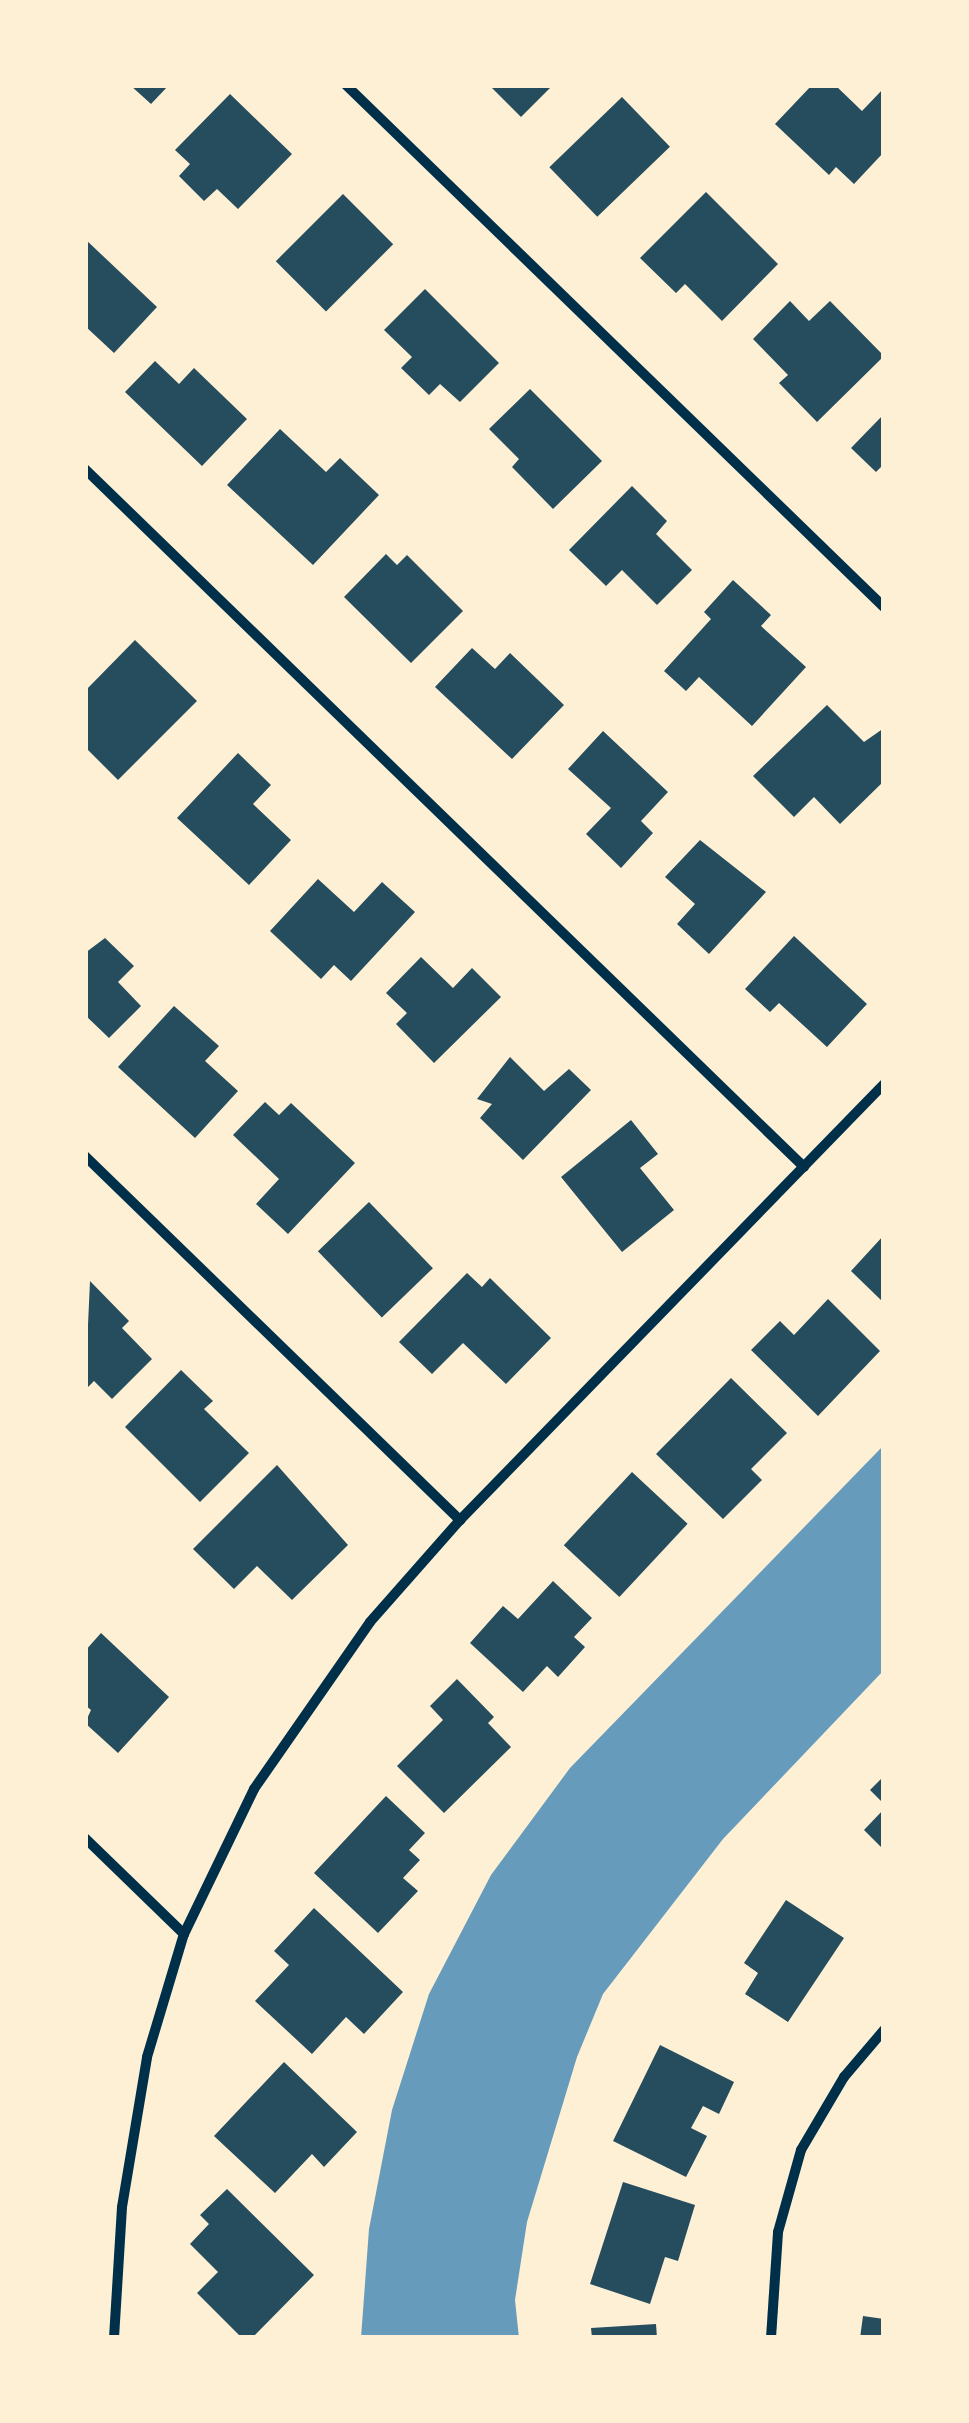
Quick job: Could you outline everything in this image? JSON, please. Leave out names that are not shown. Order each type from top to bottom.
[{"type":"street","points":[[346,85],[884,607]]},
{"type":"street","points":[[85,469],[804,1167]]},
{"type":"street","points":[[114,2338],[122,2207],[139,2094],[184,1934],[223,1846],[289,1733],[370,1622],[460,1520],[884,1084]]},
{"type":"street","points":[[85,1156],[460,1520]]},
{"type":"street","points":[[85,1838],[184,1934]]},
{"type":"street","points":[[771,2338],[778,2232],[801,2150],[844,2077],[884,2030]]},
{"type":"water","points":[[884,1445],[884,1670],[723,1839],[603,1994],[577,2057],[527,2222],[515,2300],[519,2338],[361,2338],[369,2229],[392,2110],[429,1994],[491,1875],[570,1768]]},
{"type":"building","points":[[130,85],[169,85],[151,104]]},
{"type":"building","points":[[489,85],[553,85],[521,117]]},
{"type":"building","points":[[812,85],[835,85],[862,111],[884,88],[884,152],[854,184],[836,167],[829,175],[775,124]]},
{"type":"building","points":[[230,94],[292,154],[238,209],[217,189],[204,201],[179,176],[190,164],[175,150]]},
{"type":"building","points":[[622,97],[670,147],[597,217],[549,167]]},
{"type":"building","points":[[706,192],[778,264],[722,321],[685,284],[676,293],[640,258]]},
{"type":"building","points":[[343,194],[393,244],[326,311],[276,261]]},
{"type":"building","points":[[85,239],[157,307],[114,353],[85,326]]},
{"type":"building","points":[[425,289],[499,363],[460,402],[440,384],[429,395],[401,368],[412,357],[384,330]]},
{"type":"building","points":[[790,301],[809,321],[830,301],[884,356],[817,422],[779,383],[788,375],[753,339]]},
{"type":"building","points":[[155,361],[179,384],[194,368],[247,419],[202,466],[125,392]]},
{"type":"building","points":[[530,389],[602,461],[553,509],[512,467],[519,459],[489,429]]},
{"type":"building","points":[[884,414],[884,464],[876,472],[851,448]]},
{"type":"building","points":[[280,429],[326,472],[340,458],[379,495],[313,565],[227,485]]},
{"type":"building","points":[[632,486],[667,521],[656,534],[692,570],[657,605],[622,570],[606,586],[569,550]]},
{"type":"building","points":[[386,554],[397,565],[407,555],[463,611],[411,663],[344,597]]},
{"type":"building","points":[[733,580],[771,615],[761,626],[806,667],[752,726],[699,677],[686,691],[664,671],[711,619],[704,612]]},
{"type":"building","points":[[135,640],[197,701],[118,780],[85,747],[85,691]]},
{"type":"building","points":[[472,648],[495,669],[510,653],[564,705],[512,759],[435,687]]},
{"type":"building","points":[[827,705],[864,742],[884,728],[884,781],[840,824],[814,797],[794,817],[753,776]]},
{"type":"building","points":[[603,731],[668,792],[641,821],[653,833],[621,868],[586,834],[611,808],[568,769]]},
{"type":"building","points":[[238,753],[271,785],[253,804],[291,840],[249,885],[177,818]]},
{"type":"building","points":[[700,840],[766,892],[709,954],[677,924],[695,904],[665,877]]},
{"type":"building","points":[[318,879],[354,912],[382,882],[415,912],[351,981],[334,965],[321,979],[270,931]]},
{"type":"building","points":[[794,936],[867,1004],[827,1047],[779,1003],[770,1012],[745,989]]},
{"type":"building","points":[[105,938],[134,966],[118,982],[141,1006],[109,1038],[85,1015],[85,953]]},
{"type":"building","points":[[421,957],[453,988],[472,968],[501,997],[434,1063],[396,1024],[407,1013],[386,993]]},
{"type":"building","points":[[174,1006],[219,1046],[205,1061],[238,1091],[195,1138],[118,1067]]},
{"type":"building","points":[[510,1057],[544,1091],[569,1069],[591,1090],[523,1160],[480,1118],[492,1104],[477,1099]]},
{"type":"building","points":[[265,1102],[279,1115],[291,1103],[355,1163],[288,1234],[256,1204],[279,1179],[233,1135]]},
{"type":"building","points":[[631,1120],[658,1154],[640,1168],[674,1210],[622,1252],[561,1177]]},
{"type":"building","points":[[369,1202],[433,1268],[382,1318],[318,1251]]},
{"type":"building","points":[[884,1235],[884,1303],[851,1271]]},
{"type":"building","points":[[467,1273],[482,1287],[490,1278],[551,1338],[506,1384],[463,1343],[432,1374],[399,1342]]},
{"type":"building","points":[[90,1281],[129,1321],[122,1328],[152,1359],[112,1399],[94,1381],[85,1390]]},
{"type":"building","points":[[828,1299],[880,1351],[818,1416],[751,1350],[780,1321],[794,1335]]},
{"type":"building","points":[[181,1370],[213,1401],[204,1409],[249,1453],[200,1502],[125,1427]]},
{"type":"building","points":[[731,1378],[787,1433],[751,1469],[762,1480],[723,1519],[656,1454]]},
{"type":"building","points":[[277,1465],[348,1545],[292,1600],[257,1566],[234,1589],[193,1549]]},
{"type":"building","points":[[632,1472],[688,1524],[619,1597],[564,1545]]},
{"type":"building","points":[[553,1581],[592,1618],[574,1637],[585,1647],[558,1677],[547,1666],[523,1692],[470,1643],[503,1606],[518,1619]]},
{"type":"building","points":[[101,1633],[169,1697],[118,1753],[85,1723],[91,1710],[85,1705],[85,1651]]},
{"type":"building","points":[[457,1679],[494,1717],[488,1723],[511,1747],[444,1813],[397,1766],[443,1720],[430,1706]]},
{"type":"building","points":[[884,1776],[884,1804],[870,1790]]},
{"type":"building","points":[[386,1796],[425,1833],[409,1850],[420,1860],[403,1878],[418,1891],[378,1933],[314,1873]]},
{"type":"building","points":[[884,1809],[884,1850],[864,1830]]},
{"type":"building","points":[[786,1900],[844,1938],[788,2022],[745,1994],[758,1973],[744,1963]]},
{"type":"building","points":[[314,1908],[403,1992],[364,2034],[346,2017],[312,2054],[255,2001],[289,1965],[274,1951]]},
{"type":"building","points":[[660,2045],[734,2082],[719,2114],[703,2106],[691,2128],[707,2136],[686,2177],[613,2141]]},
{"type":"building","points":[[284,2062],[357,2132],[324,2167],[312,2154],[275,2193],[214,2136]]},
{"type":"building","points":[[623,2182],[695,2205],[678,2261],[665,2257],[650,2304],[590,2284]]},
{"type":"building","points":[[227,2189],[314,2275],[252,2338],[242,2338],[197,2293],[218,2272],[190,2244],[209,2224],[200,2215]]},
{"type":"building","points":[[863,2316],[884,2319],[884,2338],[860,2338]]},
{"type":"building","points":[[656,2324],[657,2338],[592,2338],[591,2328]]}]
